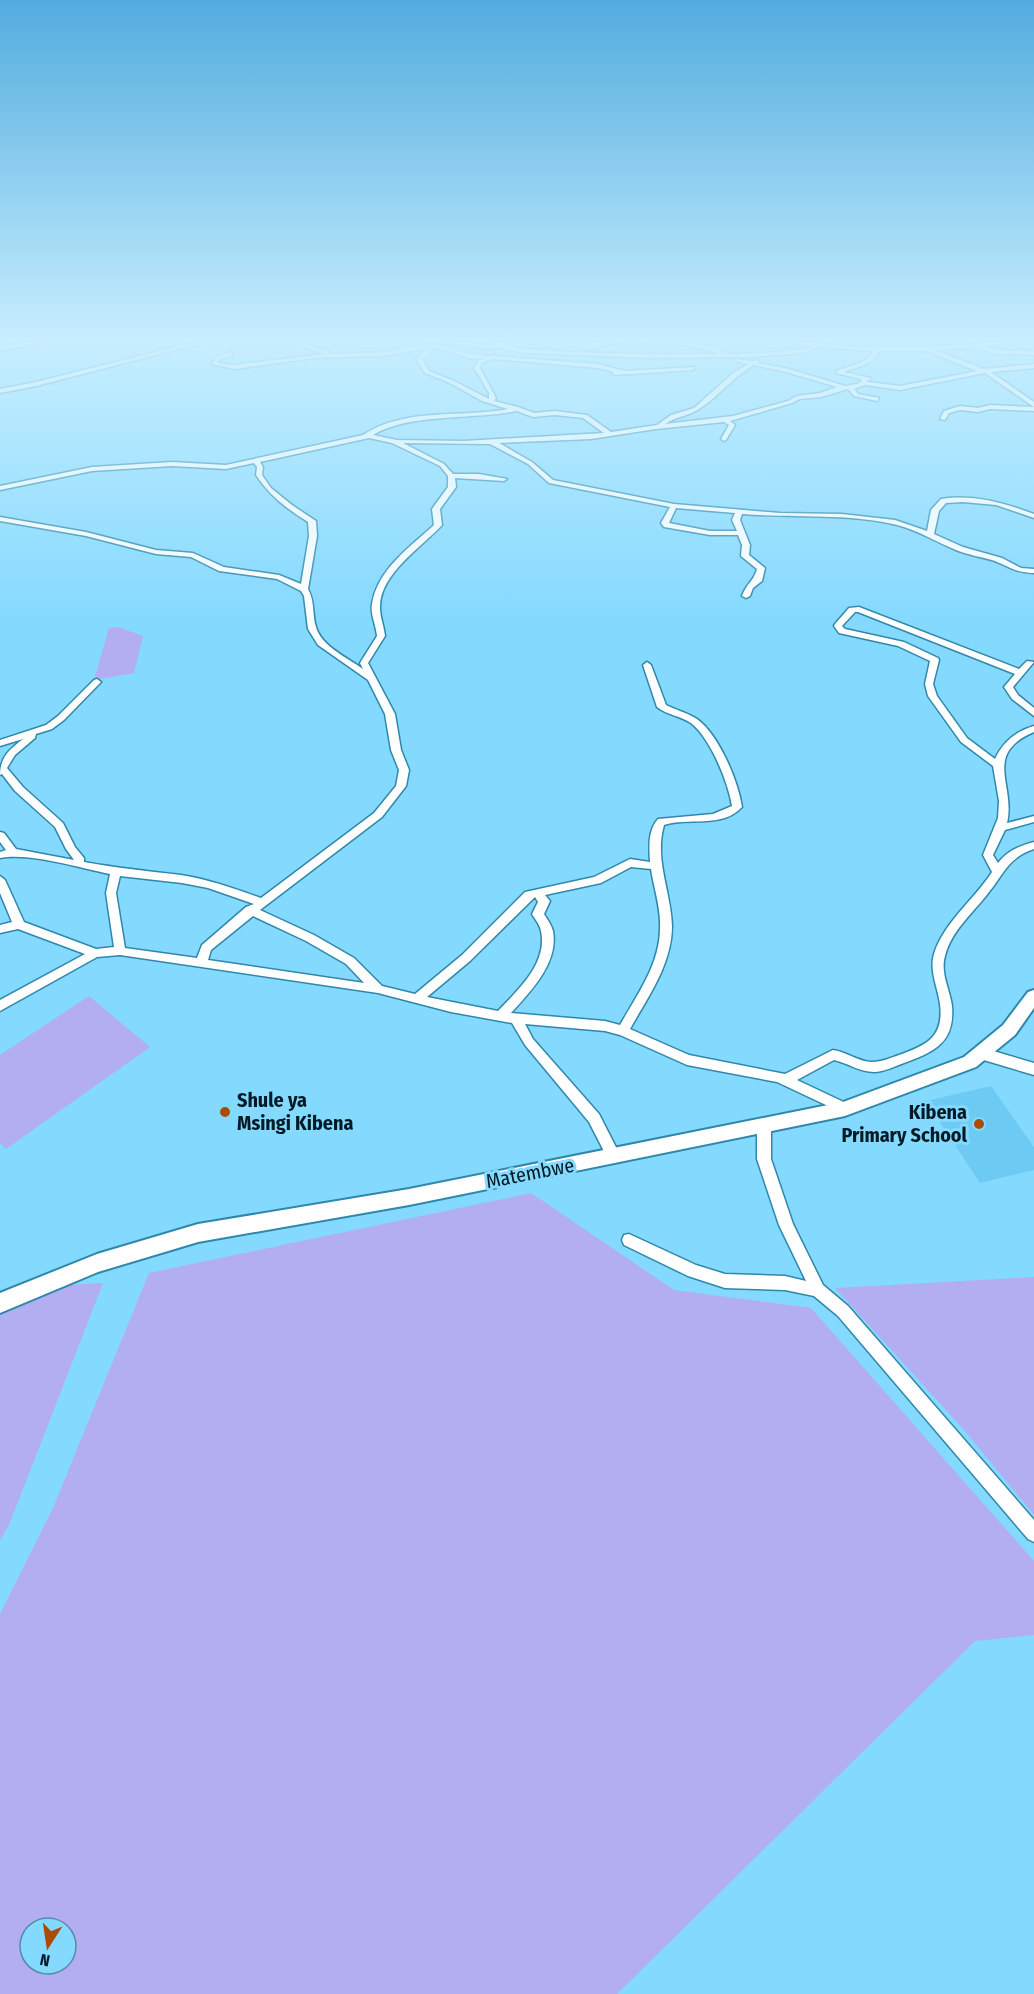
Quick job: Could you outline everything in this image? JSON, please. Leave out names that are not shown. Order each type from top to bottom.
[{"type":"main road","name":"Matembwe","points":[[0,1303],[90,1265],[167,1240],[614,1157],[845,1109],[953,1070],[983,1054],[1009,1030],[1034,996]]},
{"type":"street","points":[[366,436],[370,432]]},
{"type":"street","points":[[0,488],[92,469],[172,464],[222,468],[366,436],[394,441],[465,443],[591,437],[623,432]]},
{"type":"street","points":[[724,439],[728,432]]},
{"type":"street","points":[[201,962],[212,942],[250,910],[378,815],[401,786],[404,770],[396,750],[390,714],[364,663],[381,636],[376,602],[393,570],[438,525],[436,508],[452,487],[452,476],[442,465],[394,441]]},
{"type":"street","points":[[490,441],[530,463],[548,481],[674,506],[780,516],[821,515],[904,524],[960,549],[999,560],[1019,570],[1034,571]]},
{"type":"street","points":[[256,461],[260,467],[259,475],[269,489],[289,507],[312,521],[313,536],[304,589]]},
{"type":"street","points":[[452,476],[504,479]]},
{"type":"street","points":[[930,536],[935,510],[944,501],[998,503],[1034,516]]},
{"type":"street","points":[[674,506],[666,525],[710,533],[741,533]]},
{"type":"street","points":[[739,513],[736,520],[746,545],[746,558],[761,568],[758,581],[749,587],[746,596]]},
{"type":"street","points":[[0,519],[86,534],[156,552],[193,555],[222,569],[279,577],[304,589],[308,596],[312,629],[321,643],[376,683]]},
{"type":"street","points":[[996,870],[988,855],[1004,815],[1004,800],[996,764],[964,740],[933,696],[929,684],[935,660],[901,644],[842,631],[838,626],[852,610],[859,609],[1021,673]]},
{"type":"street","points":[[1030,663],[1008,687],[1015,697],[1034,713]]},
{"type":"street","points":[[623,1031],[659,966],[665,942],[666,915],[654,858],[660,821],[714,817],[735,810],[737,801],[727,775],[701,727],[692,720],[663,707],[647,665]]},
{"type":"street","points":[[79,865],[79,858],[71,849],[59,825],[1,770],[11,753],[61,718],[97,682]]},
{"type":"street","points":[[0,743],[49,727]]},
{"type":"street","points":[[996,764],[1003,751],[1014,739],[1034,729]]},
{"type":"street","points":[[1000,828],[1034,819]]},
{"type":"street","points":[[0,836],[13,852]]},
{"type":"street","points":[[786,1080],[833,1055],[876,1068],[923,1052],[937,1044],[947,1020],[944,992],[937,965],[948,933],[985,891],[996,870],[1008,857],[1034,845]]},
{"type":"street","points":[[0,855],[13,852],[116,872],[182,879],[210,885],[261,902]]},
{"type":"street","points":[[419,997],[504,923],[525,898],[537,893],[597,880],[630,863],[657,866]]},
{"type":"street","points":[[116,872],[111,893],[120,951]]},
{"type":"street","points":[[0,880],[19,925]]},
{"type":"street","points":[[501,1016],[542,964],[546,953],[547,928],[538,914],[544,901],[537,893]]},
{"type":"street","points":[[250,910],[310,938],[350,961],[378,989]]},
{"type":"street","points":[[0,929],[19,925],[95,953]]},
{"type":"street","points":[[0,1006],[95,953],[120,951],[378,989],[419,997],[451,1007],[516,1019],[596,1024],[623,1031],[687,1060],[786,1080],[845,1109]]},
{"type":"street","points":[[516,1019],[529,1042],[594,1118],[614,1157]]},
{"type":"street","points":[[983,1054],[1034,1069]]},
{"type":"street","points":[[764,1127],[764,1159],[786,1225],[818,1290],[843,1311],[1034,1533]]},
{"type":"street","points":[[629,1240],[693,1271],[724,1281],[784,1283],[818,1290]]},
{"type":"shaded area","points":[[118,627],[143,636],[134,673],[94,680],[109,628]]},
{"type":"shaded area","points":[[89,996],[150,1047],[6,1149],[0,1143],[0,1055]]},
{"type":"shaded area","name":"Kibena Primary School","points":[[991,1086],[1034,1147],[1034,1170],[980,1183],[926,1101]]},
{"type":"shaded area","points":[[531,1193],[674,1290],[811,1308],[1034,1561],[1034,1635],[975,1641],[617,1994],[0,1994],[0,1614],[53,1508],[149,1273]]},
{"type":"shaded area","points":[[1034,1277],[1034,1515],[964,1430],[835,1288]]},
{"type":"shaded area","points":[[103,1283],[9,1525],[0,1540],[0,1309],[52,1286]]},
{"type":"place","name":"Shule ya Msingi Kibena","points":[[225,1112]]},
{"type":"place","name":"Kibena Primary School","points":[[979,1124]]}]
